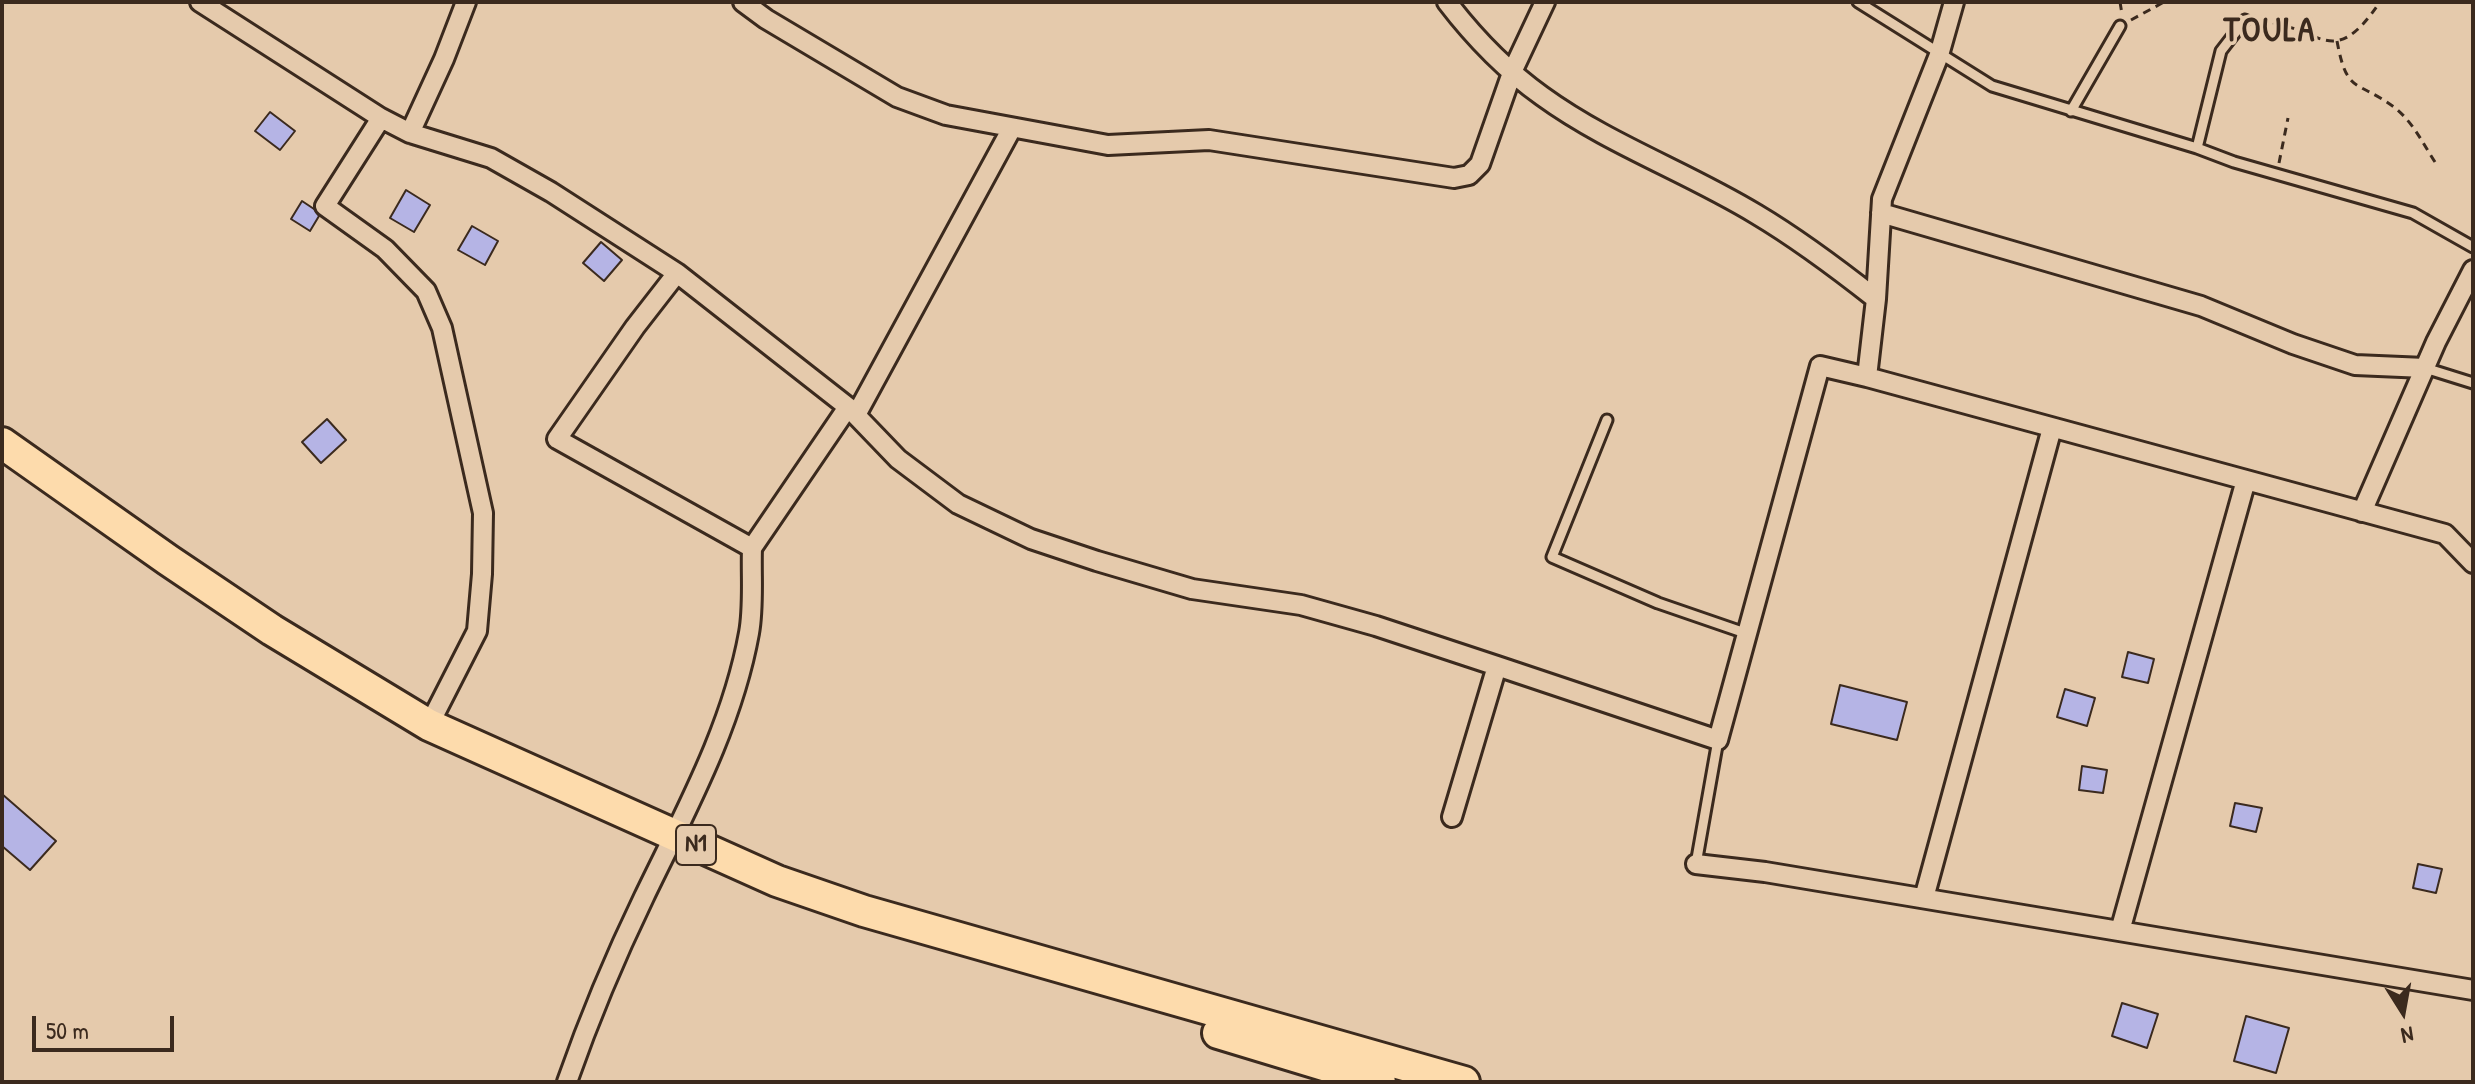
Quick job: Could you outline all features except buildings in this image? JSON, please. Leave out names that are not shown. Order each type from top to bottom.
[{"type":"main road","name":"N1","points":[[9,458],[272,630],[429,725],[773,895],[860,925],[1380,1082]]},
{"type":"main road","name":"N1","points":[[9,458],[261,646],[419,743],[671,844],[864,911],[1464,1082]]},
{"type":"street","points":[[200,2],[381,118],[410,133],[491,158],[551,192],[677,273],[852,411],[898,459],[958,504],[1031,539],[1192,589],[1301,605],[1376,626],[1718,740],[1820,366],[2445,534],[2473,563]]},
{"type":"street","points":[[410,133],[466,2]]},
{"type":"street","points":[[743,2],[897,97],[946,115],[1108,145],[1209,140],[1454,178],[1469,175],[1480,164],[1513,70],[1545,2]]},
{"type":"street","points":[[1447,2],[1492,52],[1542,96],[1660,165],[1756,214],[1876,299]]},
{"type":"street","points":[[1867,377],[1876,299],[1882,199],[1939,55],[1954,2]]},
{"type":"street","points":[[381,118],[325,206],[385,249],[426,291],[442,328],[483,513],[477,631],[429,725]]},
{"type":"street","points":[[567,1082],[590,1018],[727,717],[749,631],[752,548],[852,411],[1012,128]]},
{"type":"street","points":[[1881,213],[2201,306],[2293,344],[2355,365],[2425,368]]},
{"type":"street","points":[[2362,512],[2425,368],[2473,270]]},
{"type":"street","points":[[677,273],[635,327],[557,439],[752,548]]},
{"type":"street","points":[[1924,898],[2052,428]]},
{"type":"street","points":[[2120,931],[2246,480]]},
{"type":"street","points":[[1452,817],[1497,666]]},
{"type":"street","points":[[1696,864],[1765,872],[2473,990]]},
{"type":"lane","points":[[1858,2],[1992,86],[2413,213],[2473,247]]},
{"type":"lane","points":[[2197,148],[2221,51],[2245,20]]},
{"type":"lane","points":[[2071,111],[2120,26]]},
{"type":"lane","points":[[2425,368],[2473,383]]},
{"type":"lane","points":[[1607,420],[1552,557],[1658,603],[1748,634]]},
{"type":"lane","points":[[1696,864],[1718,740]]},
{"type":"path","points":[[2120,26],[2164,2]]},
{"type":"path","points":[[2245,20],[2274,22],[2327,42],[2337,41],[2353,35],[2380,2]]},
{"type":"path","points":[[2337,41],[2342,69],[2350,81],[2404,117],[2414,127],[2435,162]]},
{"type":"path","points":[[2276,174],[2288,118]]},
{"type":"district","name":"TOULA","points":[[2270,32]]}]
